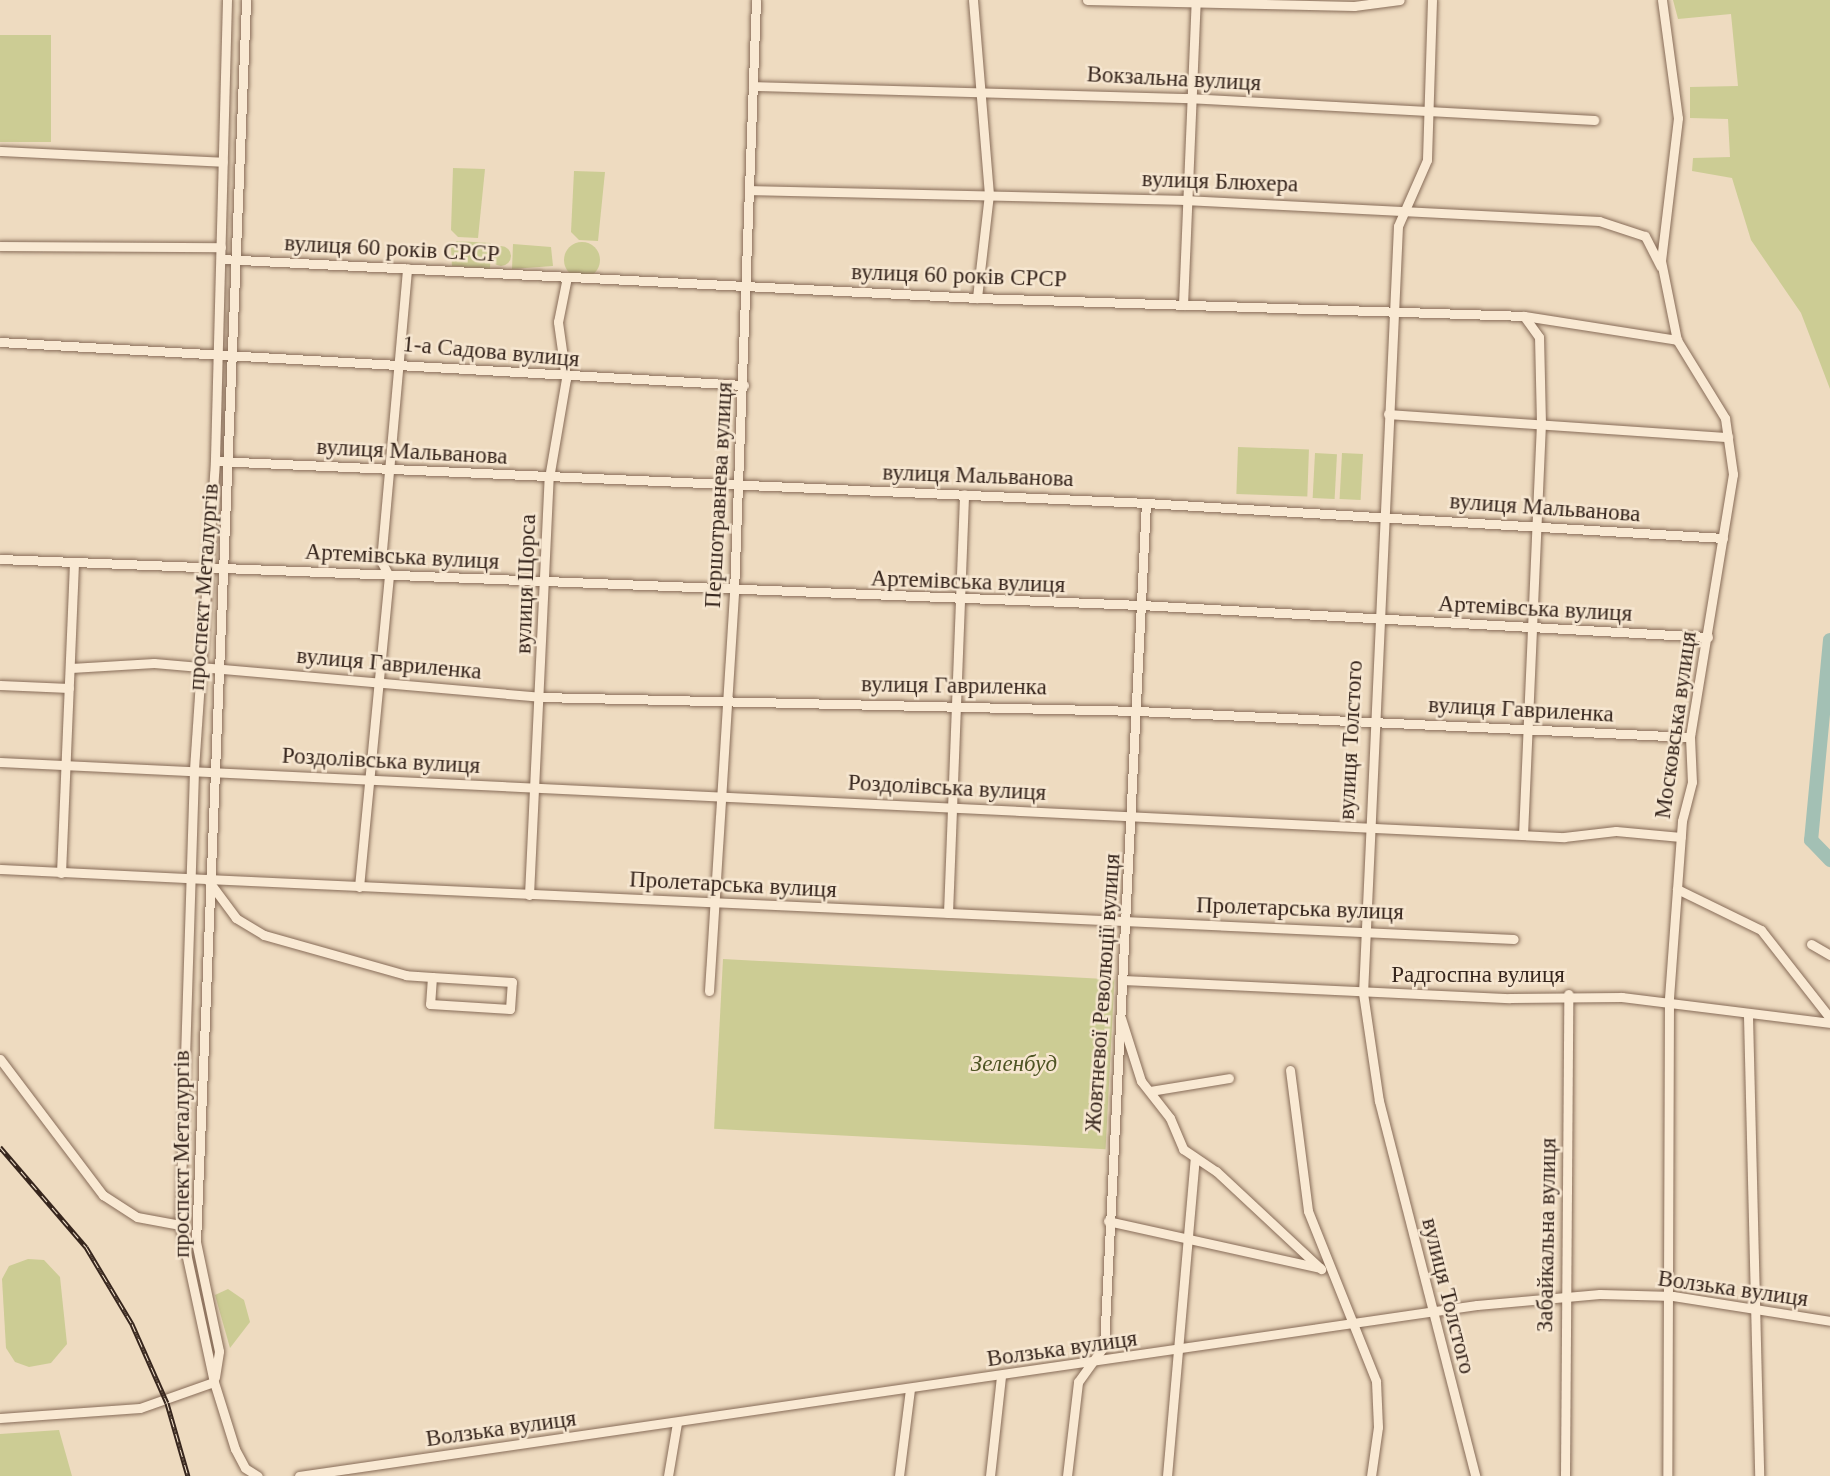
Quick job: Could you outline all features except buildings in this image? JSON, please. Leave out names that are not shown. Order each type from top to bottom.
[{"type":"street","name":"проспект Металургів","points":[[214,1382],[180,1225],[194,771],[210,567],[219,358],[227,0]]},
{"type":"street","name":"проспект Металургів","points":[[214,1382],[219,1351],[196,1242],[206,879],[211,772],[227,568],[247,0]]},
{"type":"street","name":"Першотравнева вулиця","points":[[709,990],[728,701],[744,385],[756,0]]},
{"type":"street","points":[[973,0],[976,90],[989,194],[977,298]]},
{"type":"street","points":[[1087,0],[1196,0],[1354,6],[1400,0]]},
{"type":"street","points":[[1183,304],[1187,98],[1196,0]]},
{"type":"street","name":"вулиця Толстого","points":[[1432,0],[1427,160],[1404,213],[1394,314],[1370,723],[1362,929],[1363,993],[1379,1101],[1475,1476]]},
{"type":"street","name":"Московська вулиця","points":[[1662,0],[1678,118],[1663,271],[1677,340],[1725,418],[1733,474],[1690,737],[1692,782],[1681,837],[1669,1000],[1665,1296],[1667,1476]]},
{"type":"street","name":"Вокзальна вулиця","points":[[753,86],[976,90],[1187,98],[1594,120]]},
{"type":"street","points":[[0,151],[223,162]]},
{"type":"street","points":[[223,175],[240,175]]},
{"type":"street","name":"вулиця Блюхера","points":[[750,190],[1184,200],[1631,228],[1645,236],[1663,271]]},
{"type":"street","points":[[0,246],[221,247]]},
{"type":"street","name":"вулиця 60 років СРСР","points":[[221,259],[977,298],[1394,314],[1524,316],[1677,340]]},
{"type":"street","points":[[359,887],[389,576],[382,561],[407,268]]},
{"type":"street","name":"вулиця Щорса","points":[[529,895],[549,478],[566,379],[558,322],[567,277]]},
{"type":"street","points":[[1523,835],[1541,424],[1539,337],[1524,316]]},
{"type":"street","points":[[0,342],[219,358]]},
{"type":"street","name":"1-а Садова вулиця","points":[[219,358],[399,363],[566,379],[744,385]]},
{"type":"street","points":[[1388,414],[1727,437]]},
{"type":"street","name":"вулиця Мальванова","points":[[215,461],[1146,503],[1382,516],[1536,529],[1723,538]]},
{"type":"street","points":[[948,914],[964,494]]},
{"type":"street","name":"Жовтневої Революції вулиця","points":[[1067,1476],[1077,1382],[1104,1346],[1108,1221],[1133,817],[1146,503]]},
{"type":"street","points":[[0,559],[210,567]]},
{"type":"street","points":[[61,873],[74,562]]},
{"type":"street","name":"Артемівська вулиця","points":[[210,567],[960,603],[1141,605],[1708,637]]},
{"type":"street","points":[[71,668],[153,663],[202,670]]},
{"type":"street","name":"вулиця Гавриленка","points":[[202,670],[379,680],[540,697],[1138,711],[1690,737]]},
{"type":"street","points":[[0,685],[69,688]]},
{"type":"street","points":[[0,762],[194,771]]},
{"type":"street","name":"Роздолівська вулиця","points":[[194,771],[1133,817],[1366,824],[1523,835],[1616,831],[1681,837]]},
{"type":"street","points":[[0,869],[191,879]]},
{"type":"street","name":"Пролетарська вулиця","points":[[191,879],[1127,922],[1362,929],[1514,939]]},
{"type":"street","points":[[206,879],[236,918],[264,935],[432,977],[512,982],[510,1009],[430,1004],[432,977]]},
{"type":"street","points":[[1677,889],[1760,930],[1830,1021]]},
{"type":"street","points":[[1811,944],[1830,955]]},
{"type":"street","name":"Радгоспна вулиця","points":[[1123,980],[1363,993],[1568,995],[1669,1000],[1748,1016],[1830,1021]]},
{"type":"street","name":"Забайкальна вулиця","points":[[1565,1476],[1564,1297],[1568,995]]},
{"type":"street","points":[[1748,1016],[1752,1311],[1758,1329],[1759,1476]]},
{"type":"street","points":[[1121,1018],[1150,1091],[1195,1159],[1216,1171],[1325,1269]]},
{"type":"street","points":[[0,1059],[103,1195],[136,1217],[180,1225]]},
{"type":"street","points":[[1290,1070],[1307,1211],[1325,1269],[1362,1341],[1379,1405],[1371,1476]]},
{"type":"street","points":[[1150,1091],[1229,1078]]},
{"type":"street","points":[[184,1101],[200,1100]]},
{"type":"street","points":[[1167,1476],[1186,1237],[1195,1159]]},
{"type":"street","points":[[1108,1221],[1325,1269]]},
{"type":"street","name":"Волзька вулиця","points":[[299,1476],[1177,1352],[1352,1326],[1432,1311],[1564,1297],[1665,1296],[1830,1321]]},
{"type":"street","points":[[990,1476],[1000,1377]]},
{"type":"street","points":[[0,1418],[140,1408],[214,1382],[246,1472],[258,1476]]},
{"type":"street","points":[[899,1476],[910,1389]]},
{"type":"street","points":[[668,1476],[677,1423]]},
{"type":"green space","points":[[1673,0],[1830,0],[1830,389],[1801,313],[1751,240],[1732,178],[1692,171],[1693,158],[1730,157],[1728,119],[1690,118],[1690,87],[1738,86],[1731,14],[1678,19]]},
{"type":"green space","points":[[0,35],[51,35],[51,142],[0,142]]},
{"type":"green space","points":[[453,168],[485,169],[478,238],[458,237],[451,230]]},
{"type":"green space","points":[[574,171],[605,172],[598,241],[579,240],[571,232]]},
{"type":"green space","points":[[457,241],[491,243],[490,269],[452,266],[451,247]]},
{"type":"green space","points":[[582,242],[595,247],[600,260],[595,273],[582,278],[569,273],[564,260],[569,247]]},
{"type":"green space","points":[[513,244],[551,247],[553,266],[512,269]]},
{"type":"green space","points":[[501,246],[508,249],[511,256],[508,263],[501,266],[494,263],[491,256],[494,249]]},
{"type":"green space","points":[[1238,447],[1309,449],[1307,496],[1236,494]]},
{"type":"green space","points":[[1315,453],[1337,454],[1335,499],[1313,498]]},
{"type":"green space","points":[[1342,453],[1363,454],[1361,500],[1340,499]]},
{"type":"green space","name":"Зеленбуд","points":[[723,959],[1114,980],[1106,1149],[714,1129]]},
{"type":"green space","points":[[28,1259],[44,1260],[60,1277],[67,1344],[51,1363],[29,1367],[15,1362],[6,1348],[2,1279],[9,1266]]},
{"type":"green space","points":[[228,1289],[244,1300],[250,1322],[230,1348],[215,1295]]},
{"type":"green space","points":[[59,1430],[72,1476],[0,1476],[0,1434]]},
{"type":"waterway","points":[[1830,640],[1811,840],[1830,860]]},
{"type":"railway","points":[[0,1147],[86,1247],[132,1324],[167,1403],[188,1476]]}]
